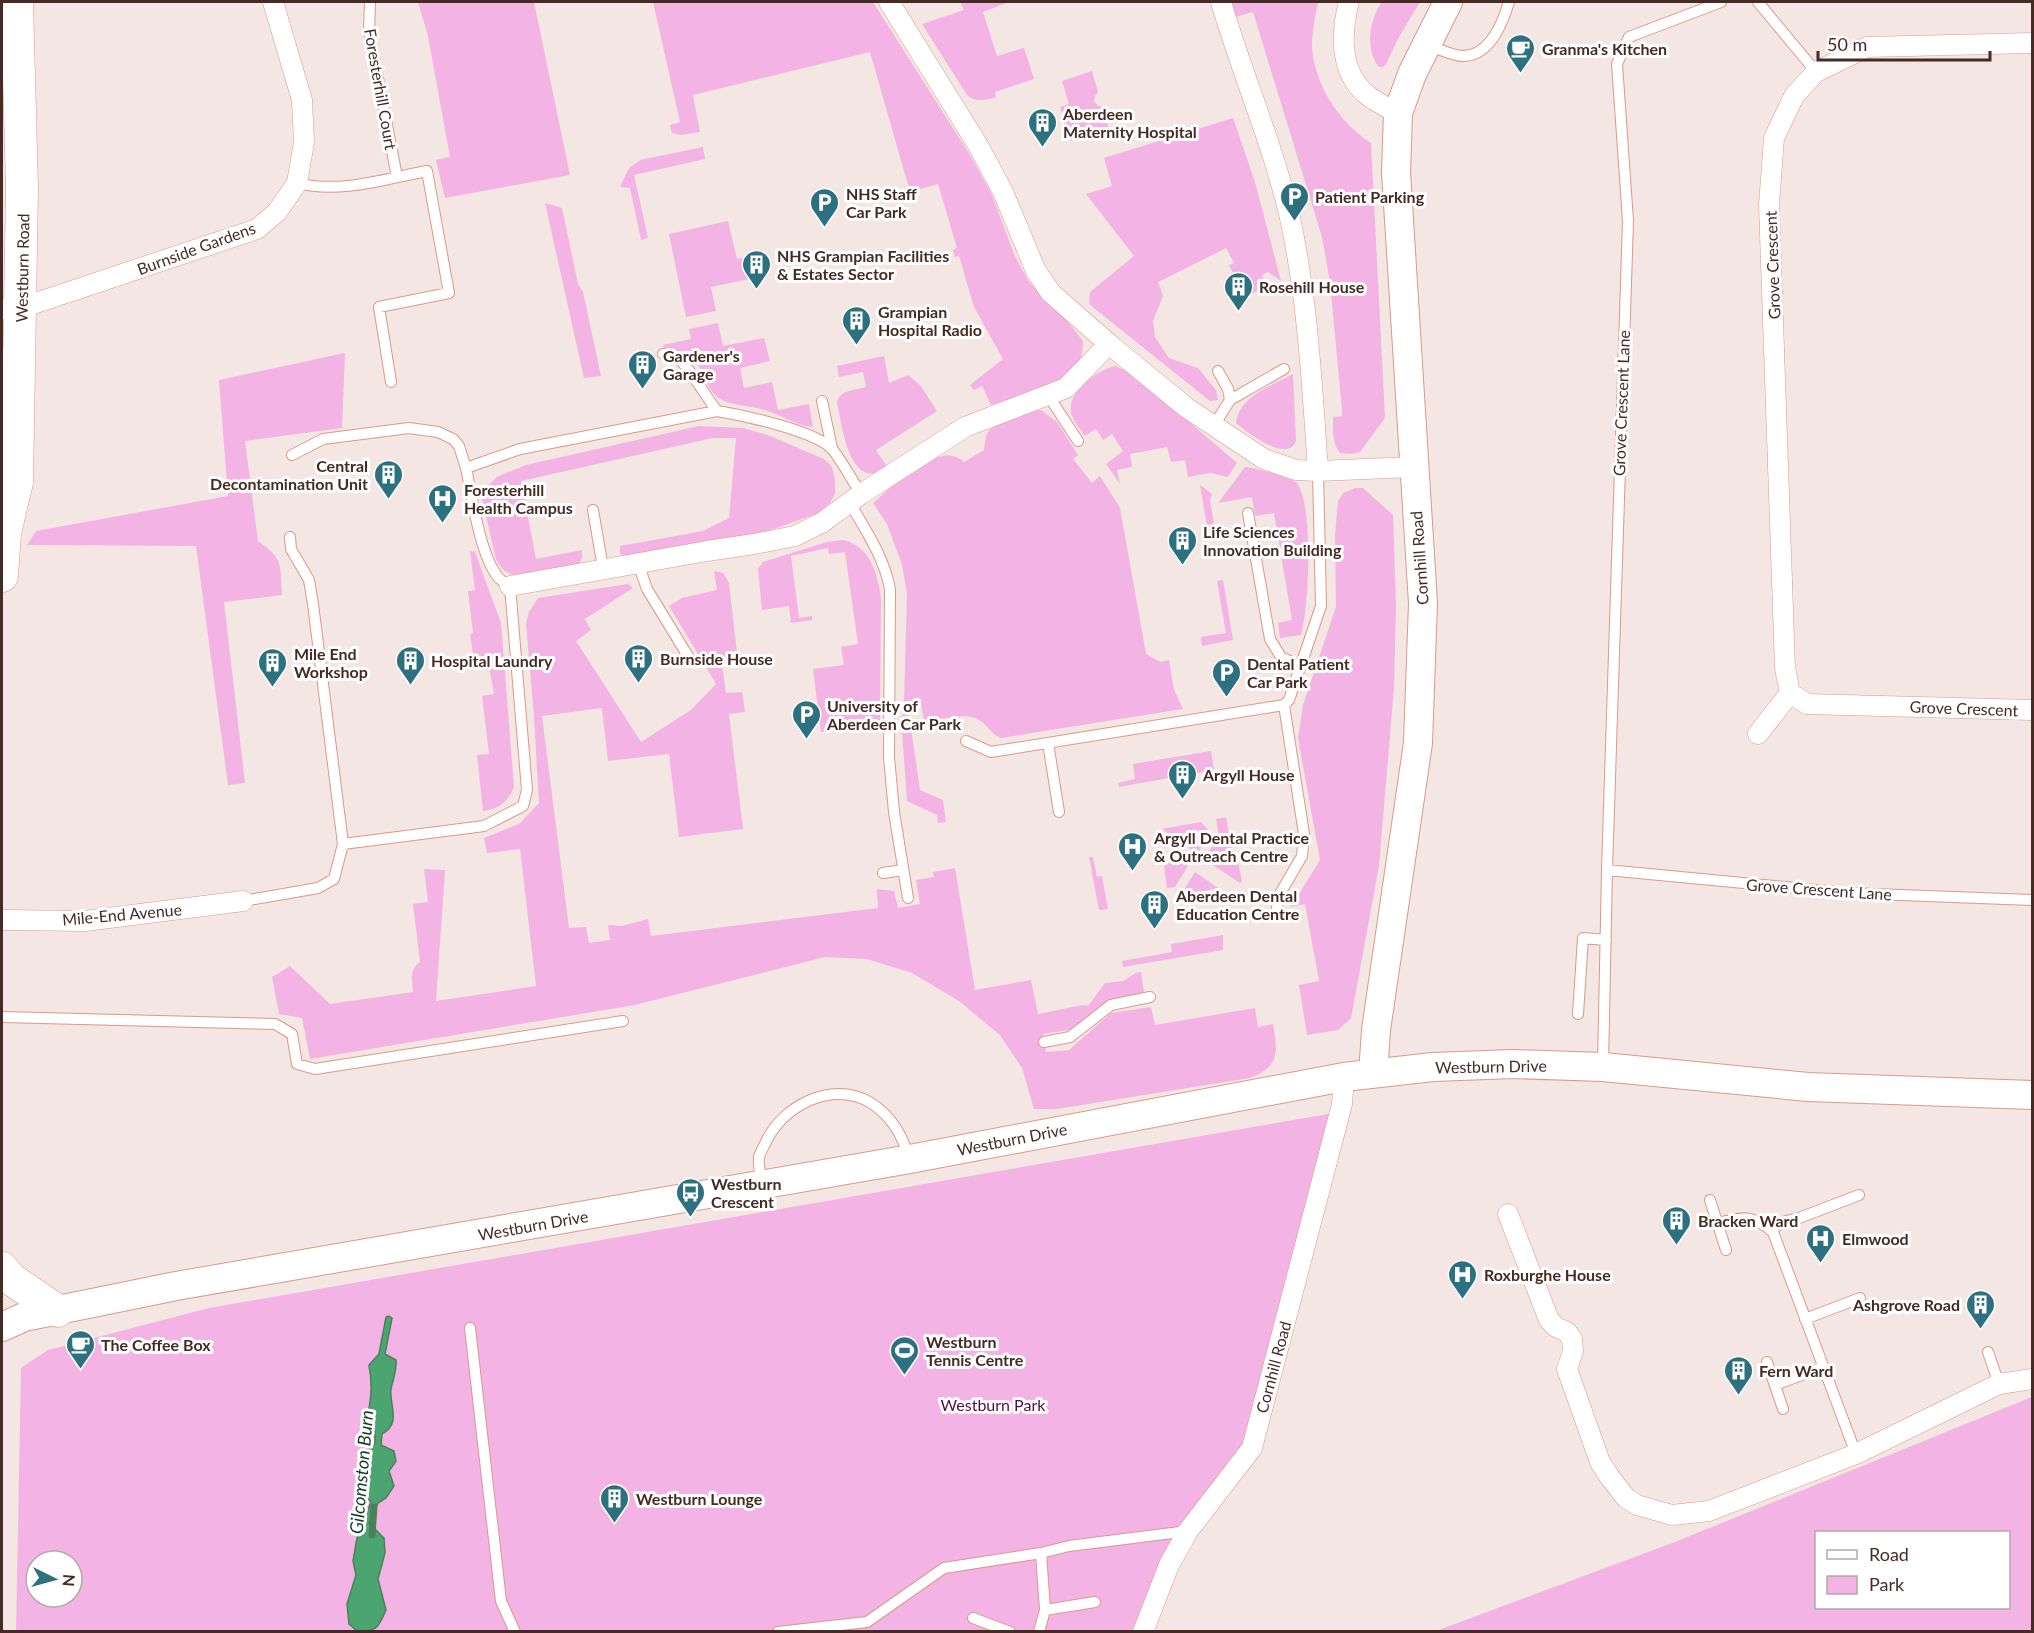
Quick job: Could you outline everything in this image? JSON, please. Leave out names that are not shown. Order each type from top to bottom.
[{"type":"main road","name":"Westburn Road","points":[[3,533],[17,482],[12,308],[12,188],[17,2]]},
{"type":"main road","name":"Westburn Road","points":[[2,241],[12,308],[2,354],[2,576]]},
{"type":"main road","points":[[2,1268],[20,1286],[58,1311]]},
{"type":"street","name":"Burnside Gardens","points":[[12,308],[257,229],[277,212],[297,183],[304,141],[302,100],[273,2]]},
{"type":"street","points":[[889,2],[979,147],[1003,192],[1036,271],[1051,293],[1108,344],[1187,408],[1264,459],[1296,470],[1413,467]]},
{"type":"street","points":[[1221,2],[1289,216],[1301,279],[1318,471]]},
{"type":"street","points":[[1349,2],[1344,23],[1347,66],[1366,94],[1398,113]]},
{"type":"street","name":"Cornhill Road","points":[[1372,1074],[1376,1030],[1418,743],[1423,603],[1396,172],[1398,113],[1412,74],[1448,2]]},
{"type":"street","name":"Grove Crescent","points":[[2032,43],[1867,47],[1816,72],[1794,96],[1774,138],[1769,205],[1785,668],[1790,693],[1807,704],[2032,710]]},
{"type":"street","points":[[510,586],[795,536],[822,522],[855,498],[966,427],[1066,388],[1108,344]]},
{"type":"street","points":[[1758,734],[1790,693]]},
{"type":"street","name":"Mile-End Avenue","points":[[2,920],[85,921],[243,901]]},
{"type":"street","name":"Westburn Drive","points":[[2,1327],[24,1317],[176,1286],[910,1159],[1344,1077],[1433,1066],[1513,1064],[1603,1067],[1808,1087],[2032,1095]]},
{"type":"street","name":"Cornhill Road","points":[[1143,1632],[1169,1565],[1188,1531],[1252,1448],[1342,1104],[1344,1077]]},
{"type":"street","points":[[1508,1214],[1549,1320],[1567,1332],[1572,1339],[1573,1351],[1567,1369],[1600,1462],[1626,1498],[1645,1508],[1672,1515],[1709,1510],[1856,1454],[1999,1384],[2032,1379]]},
{"type":"lane","name":"Foresterhill Court","points":[[370,2],[369,32],[397,177]]},
{"type":"lane","points":[[1426,45],[1464,56],[1483,49],[1503,23],[1509,2]]},
{"type":"lane","name":"Grove Crescent Lane","points":[[1603,1067],[1607,870],[1628,221],[1617,64],[1629,37],[1721,2]]},
{"type":"lane","points":[[1758,2],[1816,72]]},
{"type":"lane","points":[[297,183],[310,186],[346,187],[427,171],[449,293],[379,307],[391,382]]},
{"type":"lane","points":[[663,354],[678,358],[687,367],[717,411]]},
{"type":"lane","points":[[1213,427],[1230,400],[1284,369]]},
{"type":"lane","points":[[1218,371],[1228,389],[1230,400]]},
{"type":"lane","points":[[1048,395],[1078,441]]},
{"type":"lane","points":[[822,401],[832,448],[887,573],[890,589],[889,757],[894,812],[908,898]]},
{"type":"lane","points":[[466,468],[520,448],[717,411],[758,418],[812,437],[832,448]]},
{"type":"lane","points":[[292,455],[323,439],[409,428],[438,432],[453,439],[459,446],[466,468],[488,558],[498,578],[510,586],[527,790],[523,807],[484,826],[343,844]]},
{"type":"lane","points":[[966,741],[991,752],[1284,705],[1289,700],[1321,606],[1318,471]]},
{"type":"lane","points":[[593,510],[603,568]]},
{"type":"lane","points":[[1248,513],[1270,639],[1276,657],[1300,666]]},
{"type":"lane","points":[[243,901],[318,888],[334,879],[343,844],[309,580],[291,549],[290,537]]},
{"type":"lane","points":[[639,563],[647,589],[691,661]]},
{"type":"lane","points":[[1276,909],[1278,897],[1302,856],[1304,834],[1284,705]]},
{"type":"lane","points":[[1048,743],[1059,812]]},
{"type":"lane","points":[[883,873],[903,870]]},
{"type":"lane","name":"Grove Crescent Lane","points":[[1607,870],[1848,893],[2032,900]]},
{"type":"lane","points":[[1578,1014],[1583,938],[1606,940]]},
{"type":"lane","points":[[1044,1042],[1070,1038],[1111,1005],[1150,997]]},
{"type":"lane","points":[[2,1017],[275,1024],[292,1034],[297,1064],[315,1069],[623,1022]]},
{"type":"lane","points":[[762,1184],[759,1156],[773,1127],[800,1104],[819,1097],[842,1095],[858,1097],[870,1103],[902,1134],[910,1159]]},
{"type":"lane","points":[[1770,1230],[1786,1221],[1859,1195]]},
{"type":"lane","points":[[1710,1200],[1726,1250]]},
{"type":"lane","points":[[1718,1222],[1746,1217],[1759,1220],[1773,1232],[1856,1454]]},
{"type":"lane","points":[[1805,1320],[1860,1298]]},
{"type":"lane","points":[[470,1328],[501,1601],[515,1632]]},
{"type":"lane","points":[[1988,1352],[1999,1384]]},
{"type":"lane","points":[[1767,1362],[1783,1409]]},
{"type":"lane","points":[[1775,1385],[1823,1367]]},
{"type":"lane","points":[[778,1632],[867,1622],[944,1568],[1041,1553],[1069,1546],[1188,1531]]},
{"type":"lane","points":[[1039,1632],[1045,1610],[1041,1553]]},
{"type":"lane","points":[[1045,1610],[1095,1602]]},
{"type":"lane","points":[[973,1618],[1010,1632]]},
{"type":"green space","points":[[418,2],[534,2],[570,175],[445,198],[436,160],[450,157],[428,36]]},
{"type":"green space","points":[[653,2],[873,2],[970,155],[992,195],[1014,254],[1029,282],[1083,341],[1082,354],[1076,367],[1049,385],[991,405],[982,386],[974,390],[970,385],[1003,359],[974,307],[959,256],[955,257],[953,250],[957,248],[938,184],[910,192],[870,52],[693,95],[700,132],[681,135],[672,133],[670,125],[680,122]]},
{"type":"green space","points":[[1009,2],[983,12],[997,56],[1024,48],[1034,79],[995,92],[996,97],[988,99],[977,100],[967,95],[922,24],[964,10],[961,3]]},
{"type":"green space","points":[[1228,2],[1318,2],[1312,43],[1316,70],[1333,106],[1350,126],[1371,143],[1385,418],[1360,452],[1340,453],[1334,441],[1333,417],[1342,416],[1342,410],[1330,282],[1322,237],[1253,12],[1232,18]]},
{"type":"green space","points":[[1382,2],[1420,2],[1386,64],[1379,67],[1372,52],[1370,35],[1374,17]]},
{"type":"green space","points":[[1092,71],[1098,92],[1094,101],[1098,106],[1102,106],[1109,129],[1071,141],[1060,107],[1069,104],[1062,81]]},
{"type":"green space","points":[[1233,118],[1255,182],[1281,281],[1268,272],[1262,275],[1267,286],[1245,297],[1229,265],[1234,263],[1226,248],[1158,282],[1163,296],[1153,321],[1155,337],[1169,358],[1198,368],[1216,390],[1218,400],[1210,401],[1089,304],[1090,292],[1134,256],[1086,194],[1112,186],[1104,158]]},
{"type":"green space","points":[[703,147],[705,159],[634,175],[648,238],[641,240],[630,188],[620,187],[629,168],[640,160]]},
{"type":"green space","points":[[545,203],[562,208],[601,376],[584,378]]},
{"type":"green space","points":[[728,221],[737,259],[754,256],[759,277],[711,287],[716,311],[686,317],[669,234]]},
{"type":"green space","points":[[718,323],[723,346],[764,338],[770,361],[740,368],[744,388],[772,382],[778,410],[809,404],[813,427],[801,425],[765,410],[724,401],[710,388],[696,362],[689,355],[665,351],[663,345],[691,339],[689,329]]},
{"type":"green space","points":[[345,353],[342,428],[245,441],[258,541],[272,553],[279,564],[282,595],[224,602],[245,783],[228,785],[196,546],[27,545],[36,531],[228,496],[219,380]]},
{"type":"green space","points":[[884,356],[889,383],[908,375],[920,385],[937,411],[876,450],[888,468],[875,474],[864,472],[856,465],[845,440],[837,402],[841,395],[866,387],[863,372],[839,377],[837,366]]},
{"type":"green space","points":[[1116,366],[1137,377],[1237,463],[1228,477],[1210,473],[1188,477],[1185,460],[1171,462],[1167,447],[1130,454],[1132,467],[1117,470],[1120,484],[1106,464],[1123,451],[1112,434],[1103,440],[1096,429],[1085,436],[1073,419],[1071,407],[1077,391],[1084,384],[1100,372]]},
{"type":"green space","points":[[1293,374],[1296,441],[1291,447],[1276,448],[1257,439],[1236,423],[1238,414],[1249,399],[1257,393]]},
{"type":"green space","points":[[1041,410],[1057,422],[1078,455],[1073,459],[1092,483],[1100,476],[1120,508],[1146,654],[1160,662],[1169,660],[1174,690],[1183,709],[1001,738],[976,718],[962,716],[924,722],[921,703],[904,703],[907,593],[902,565],[887,524],[873,503],[904,476],[929,460],[942,456],[954,456],[964,462],[984,450],[988,432],[997,424]]},
{"type":"green space","points":[[699,426],[743,428],[765,434],[824,459],[832,467],[835,494],[830,503],[816,514],[765,532],[628,558],[620,554],[620,546],[703,531],[729,518],[736,438],[713,438],[521,481],[536,559],[582,550],[582,558],[579,564],[521,576],[512,575],[501,567],[496,559],[482,499],[485,489],[497,477],[526,465]]},
{"type":"green space","points":[[1245,467],[1294,481],[1302,495],[1308,534],[1308,581],[1301,635],[1280,638],[1278,623],[1292,620],[1274,513],[1255,516],[1252,497],[1218,503]]},
{"type":"green space","points":[[1200,485],[1212,494],[1210,500],[1216,537],[1209,538]]},
{"type":"green space","points":[[1355,488],[1363,488],[1393,515],[1396,603],[1394,688],[1379,866],[1351,1018],[1338,1030],[1307,1035],[1299,985],[1319,981],[1305,904],[1291,907],[1320,860],[1298,738],[1303,705],[1336,607],[1335,536],[1338,501],[1343,493]]},
{"type":"green space","points":[[843,540],[860,548],[871,561],[881,597],[880,724],[821,732],[813,669],[844,665],[841,647],[858,644],[845,552],[829,554],[828,548],[791,556],[799,618],[812,616],[812,620],[791,623],[789,606],[762,610],[758,569],[763,562],[827,542]]},
{"type":"green space","points":[[470,551],[475,552],[501,623],[514,787],[502,804],[494,809],[483,811],[477,755],[489,754],[482,696],[494,694],[489,666],[475,668],[470,634],[473,633],[468,591],[475,590]]},
{"type":"green space","points":[[714,571],[723,573],[729,583],[738,662],[722,665],[726,693],[742,692],[745,712],[729,714],[743,829],[679,837],[669,754],[608,761],[602,708],[542,716],[569,928],[586,927],[589,943],[610,940],[608,925],[622,926],[648,919],[651,936],[878,908],[877,889],[894,891],[898,908],[920,904],[916,880],[934,877],[933,872],[955,868],[975,990],[1031,980],[1038,1014],[1088,1006],[1105,983],[1123,981],[1141,972],[1144,992],[1105,1002],[1069,1030],[1043,1034],[1046,1052],[1069,1050],[1111,1013],[1151,1007],[1155,1025],[1255,1008],[1258,1027],[1273,1024],[1276,1050],[1272,1063],[1250,1078],[1057,1109],[1034,1109],[1022,1068],[1000,1035],[959,1001],[912,973],[867,959],[825,957],[635,1005],[310,1059],[302,1018],[279,1014],[272,977],[290,966],[330,1004],[413,992],[413,972],[420,962],[413,904],[428,902],[424,869],[445,870],[436,1001],[536,986],[520,849],[487,853],[484,838],[519,824],[539,803],[526,623],[529,612],[538,598],[628,584],[633,588],[585,619],[591,630],[576,641],[641,742],[691,710],[716,684],[669,606],[682,598],[717,590]]},
{"type":"green space","points":[[1223,580],[1233,640],[1202,646],[1201,637],[1226,633],[1217,581]]},
{"type":"green space","points":[[904,713],[909,715],[920,790],[943,800],[946,822],[938,823],[937,815],[907,801],[901,718]]},
{"type":"green space","points":[[1211,751],[1214,770],[1119,787],[1118,783],[1135,779],[1133,764]]},
{"type":"green space","points":[[1226,817],[1233,857],[1237,856],[1242,882],[1240,883],[1204,859],[1219,836],[1216,819]]},
{"type":"green space","points":[[1201,822],[1211,833],[1197,854],[1162,829]]},
{"type":"green space","points":[[1174,855],[1188,866],[1175,887],[1167,888],[1164,866]]},
{"type":"green space","points":[[1089,857],[1093,857],[1097,877],[1102,876],[1108,909],[1099,910]]},
{"type":"green space","points":[[1195,872],[1228,895],[1228,900],[1217,902],[1215,889],[1181,895]]},
{"type":"green space","points":[[1223,935],[1223,950],[1123,967],[1122,961],[1172,952],[1171,944]]},
{"type":"green space","name":"Westburn Park","points":[[1334,1113],[1245,1442],[1161,1562],[1132,1631],[16,1632],[21,1368],[48,1350],[209,1308]]},
{"type":"green space","points":[[2032,1397],[2032,1631],[1436,1631],[1675,1542]]},
{"type":"shaded area","points":[[386,1317],[392,1318],[385,1354],[396,1360],[391,1389],[393,1419],[392,1425],[382,1434],[381,1445],[394,1451],[396,1461],[389,1471],[394,1486],[386,1498],[378,1503],[369,1523],[384,1538],[385,1553],[378,1579],[386,1610],[376,1627],[369,1631],[357,1631],[349,1624],[347,1604],[356,1575],[353,1561],[357,1538],[371,1502],[362,1492],[364,1476],[360,1464],[367,1451],[375,1444],[375,1432],[366,1422],[371,1394],[369,1365],[379,1354]]},
{"type":"waterway","name":"Gilcomston Burn","points":[[372,1535],[374,1507]]},
{"type":"place","name":"Granma's Kitchen","points":[[1521,74]]},
{"type":"place","name":"Aberdeen Maternity Hospital","points":[[1042,148]]},
{"type":"place","name":"Patient Parking","points":[[1294,222]]},
{"type":"place","name":"NHS Staff Car Park","points":[[825,228]]},
{"type":"place","name":"NHS Grampian Facilities & Estates Sector","points":[[756,290]]},
{"type":"place","name":"Rosehill House","points":[[1238,312]]},
{"type":"place","name":"Grampian Hospital Radio","points":[[857,346]]},
{"type":"place","name":"Gardener's Garage","points":[[642,390]]},
{"type":"place","name":"Central Decontamination Unit","points":[[389,500]]},
{"type":"place","name":"Foresterhill Health Campus","points":[[443,524]]},
{"type":"place","name":"Life Sciences Innovation Building","points":[[1182,566]]},
{"type":"place","name":"Burnside House","points":[[639,684]]},
{"type":"place","name":"Hospital Laundry","points":[[410,686]]},
{"type":"place","name":"Mile End Workshop","points":[[273,688]]},
{"type":"place","name":"Dental Patient Car Park","points":[[1226,698]]},
{"type":"place","name":"University of Aberdeen Car Park","points":[[806,740]]},
{"type":"place","name":"Argyll House","points":[[1182,800]]},
{"type":"place","name":"Argyll Dental Practice & Outreach Centre","points":[[1133,872]]},
{"type":"place","name":"Aberdeen Dental Education Centre","points":[[1155,930]]},
{"type":"place","name":"Westburn Crescent","points":[[690,1218]]},
{"type":"place","name":"Bracken Ward","points":[[1677,1246]]},
{"type":"place","name":"Elmwood","points":[[1821,1264]]},
{"type":"place","name":"Roxburghe House","points":[[1463,1300]]},
{"type":"place","name":"Ashgrove Road","points":[[1981,1330]]},
{"type":"place","name":"The Coffee Box","points":[[80,1370]]},
{"type":"place","name":"Westburn Tennis Centre","points":[[905,1376]]},
{"type":"place","name":"Fern Ward","points":[[1738,1396]]},
{"type":"place","name":"Westburn Lounge","points":[[615,1524]]}]
